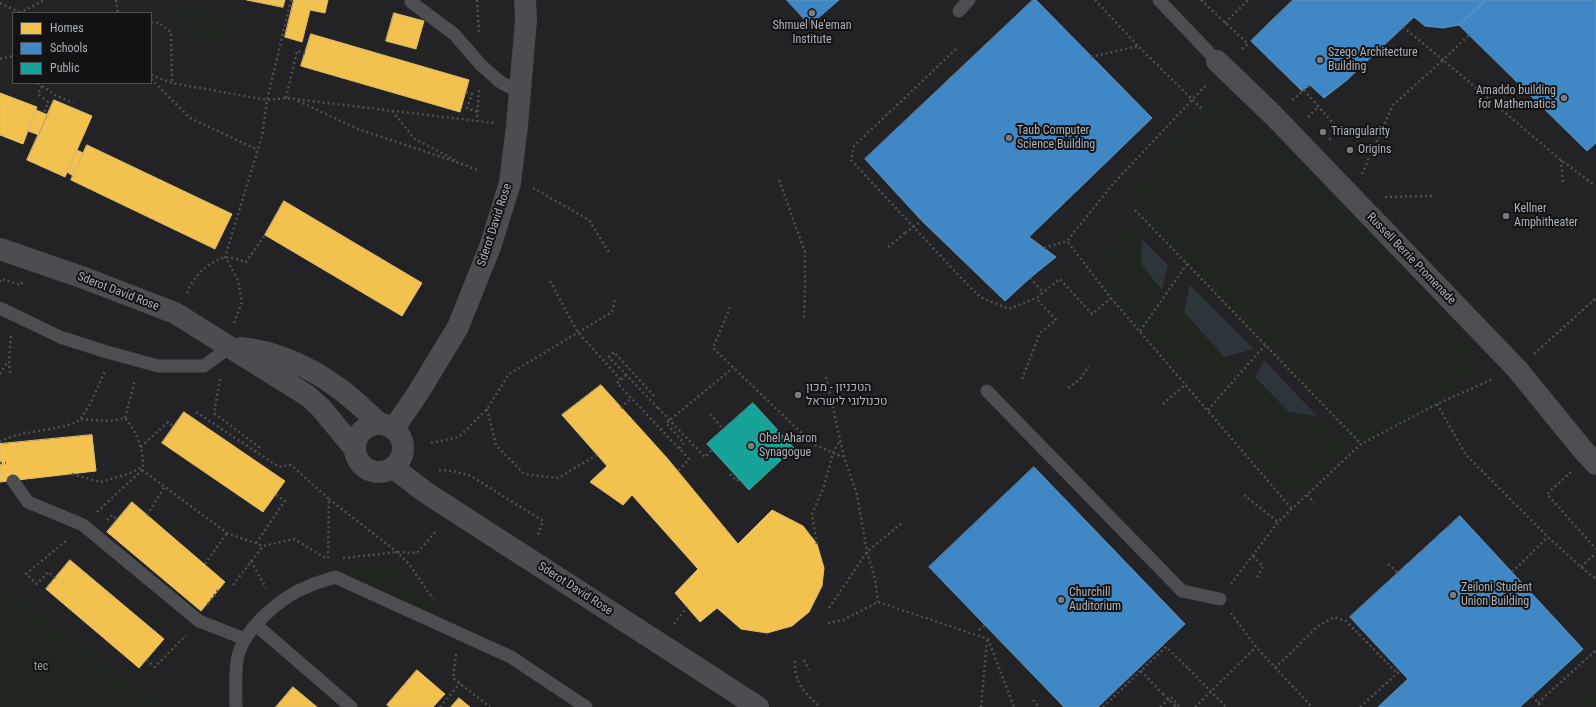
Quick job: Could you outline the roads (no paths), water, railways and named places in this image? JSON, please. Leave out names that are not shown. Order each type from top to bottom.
[{"type":"street","name":"Sderot David Rose","points":[[387,426],[418,393],[458,327],[490,247],[510,183],[517,126],[526,20],[525,0]]},
{"type":"street","name":"Russell Berrie Promenade","points":[[1217,61],[1274,116],[1517,369],[1592,460]]},
{"type":"street","name":"Sderot David Rose","points":[[0,249],[84,278],[175,313],[308,396],[321,408],[355,449]]},
{"type":"street","points":[[230,347],[257,349],[278,355],[305,368],[337,387],[387,426],[400,434],[404,448],[399,462],[394,468],[380,472],[365,468],[356,456],[356,441],[361,432],[371,425],[387,426]]},
{"type":"street","name":"Sderot David Rose","points":[[394,468],[443,504],[758,707]]},
{"type":"lane","points":[[959,11],[969,0]]},
{"type":"lane","points":[[1158,0],[1217,61]]},
{"type":"lane","points":[[411,2],[454,34],[481,65],[499,81],[520,93]]},
{"type":"lane","points":[[0,308],[60,337],[158,366],[204,366],[230,347]]},
{"type":"lane","points":[[987,391],[1182,591],[1220,599]]},
{"type":"lane","points":[[13,481],[28,502],[83,525],[199,621],[245,639]]},
{"type":"lane","points":[[236,707],[237,660],[245,639],[256,625],[284,599],[308,586],[335,577],[511,657],[586,707]]},
{"type":"lane","points":[[256,625],[351,707]]},
{"type":"place","name":"Shmuel Ne'eman Institute","points":[[812,13]]},
{"type":"place","name":"Szego Architecture Building","points":[[1320,60]]},
{"type":"place","name":"Amaddo building for Mathematics","points":[[1564,98]]},
{"type":"place","name":"Triangularity","points":[[1323,132]]},
{"type":"place","name":"Taub Computer Science Building","points":[[1009,138]]},
{"type":"place","name":"Origins","points":[[1350,150]]},
{"type":"place","name":"Kellner Amphitheater","points":[[1506,216]]},
{"type":"place","name":"הטכניון - מכון טכנולוגי לישראל","points":[[798,395]]},
{"type":"place","name":"Ohel Aharon Synagogue","points":[[751,446]]},
{"type":"place","name":"Zeiloni Student Union Building","points":[[1453,595]]},
{"type":"place","name":"Churchill Auditorium","points":[[1061,600]]},
{"type":"park label","name":"tec","points":[[41,667]]}]
